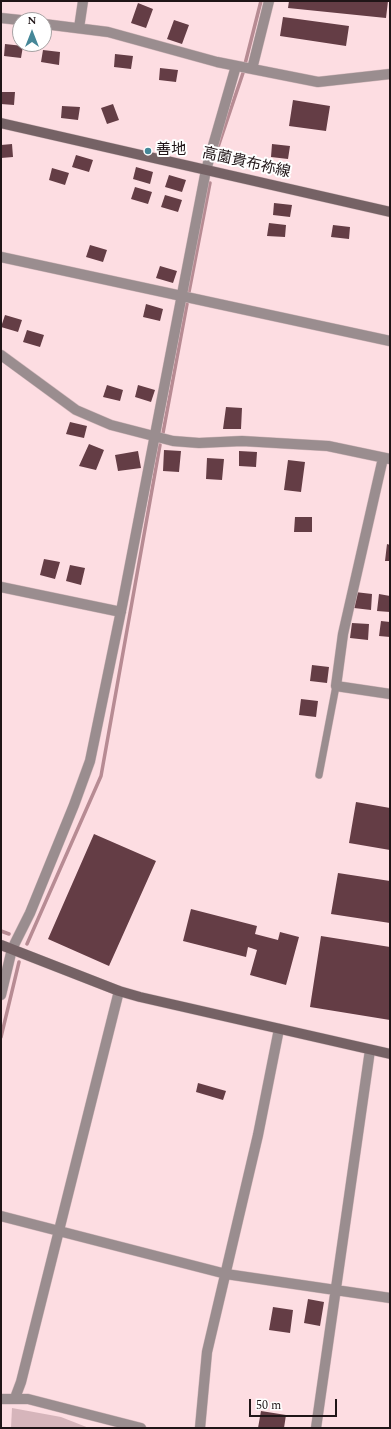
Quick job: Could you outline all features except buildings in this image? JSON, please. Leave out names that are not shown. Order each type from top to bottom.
[{"type":"street","points":[[78,28],[83,1]]},
{"type":"street","points":[[252,69],[269,1]]},
{"type":"street","points":[[1,18],[12,19]]},
{"type":"street","points":[[52,25],[108,32],[236,66],[318,82],[390,74]]},
{"type":"street","points":[[1,995],[12,949],[33,905],[74,805],[90,761],[121,612],[206,170],[236,66]]},
{"type":"street","name":"高薗貴布祢線","points":[[1,123],[390,212]]},
{"type":"street","points":[[1,258],[390,341]]},
{"type":"street","points":[[1,355],[76,410],[111,425],[173,441],[199,443],[242,441],[328,446],[386,458],[343,634],[336,686],[390,694]]},
{"type":"street","points":[[1,587],[121,612]]},
{"type":"street","points":[[1,945],[119,991],[390,1054]]},
{"type":"street","points":[[15,1398],[21,1382],[60,1230],[119,991]]},
{"type":"street","points":[[200,1428],[207,1352],[258,1135],[279,1029]]},
{"type":"street","points":[[316,1428],[370,1050]]},
{"type":"street","points":[[1,1216],[226,1274],[390,1298]]},
{"type":"street","points":[[1,1399],[28,1399],[141,1428]]},
{"type":"lane","points":[[319,775],[336,686]]},
{"type":"shaded area","points":[[12,1408],[61,1417],[89,1428],[11,1428]]},
{"type":"waterway","points":[[245,64],[261,1]]},
{"type":"waterway","points":[[217,150],[243,73]]},
{"type":"waterway","points":[[189,292],[210,183]]},
{"type":"waterway","points":[[163,433],[187,304]]},
{"type":"waterway","points":[[27,944],[101,776],[160,445]]},
{"type":"waterway","points":[[1,931],[9,934]]},
{"type":"waterway","points":[[1,1037],[19,962]]},
{"type":"place","name":"善地","points":[[148,151]]}]
